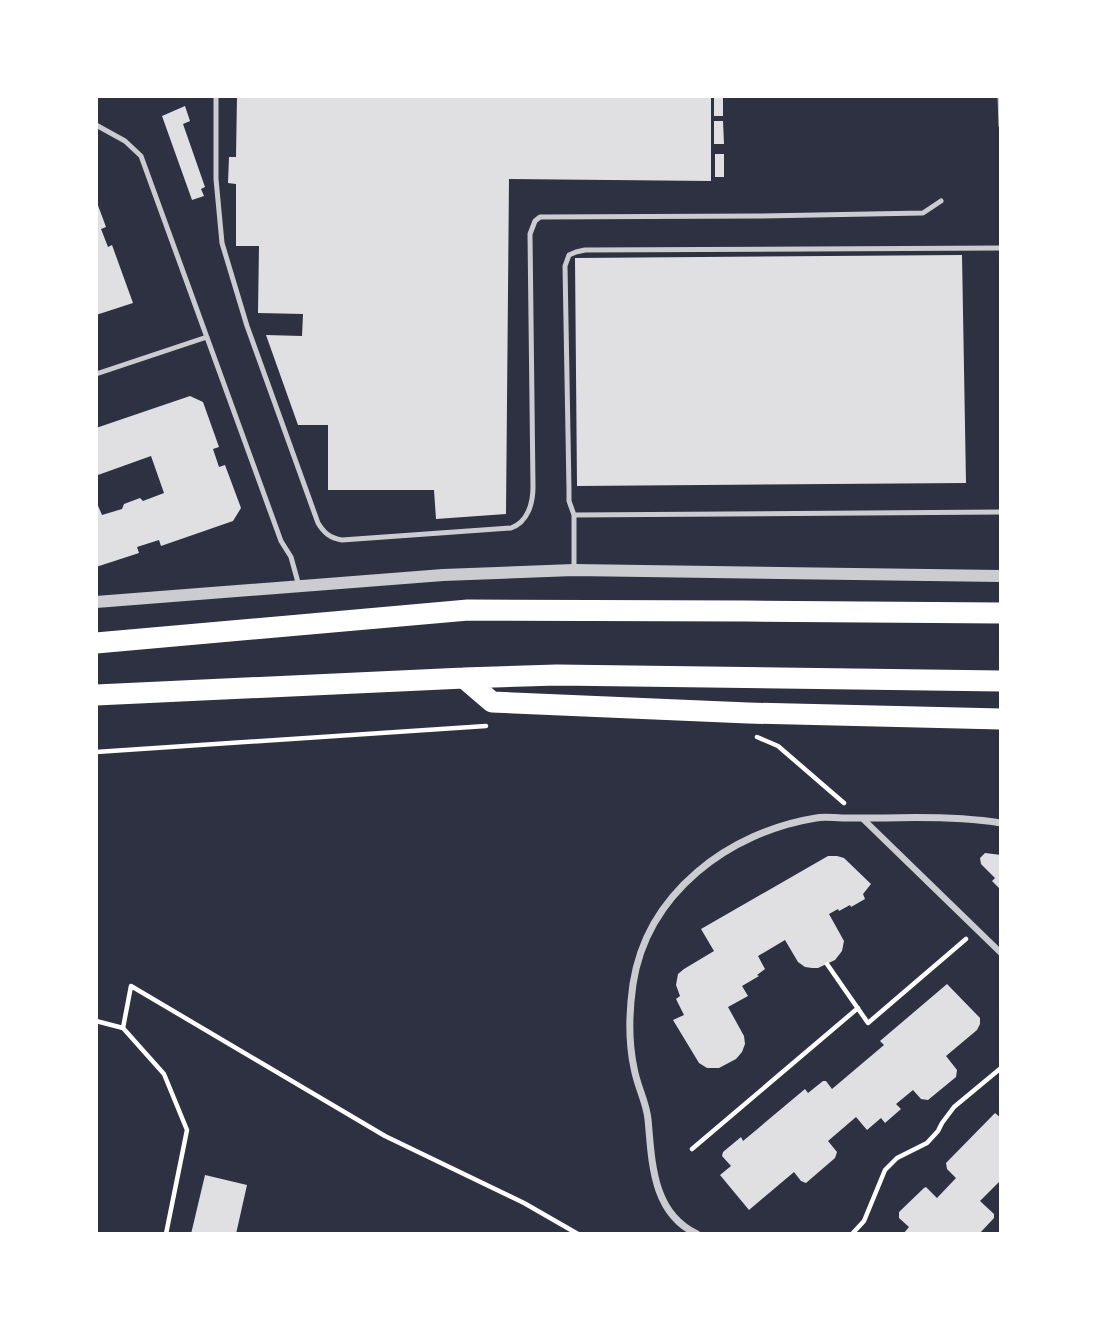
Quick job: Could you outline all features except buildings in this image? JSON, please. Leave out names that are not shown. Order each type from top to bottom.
[{"type":"highway","points":[[96,643],[468,610],[1001,613]]},
{"type":"highway","points":[[96,695],[557,675],[1001,681]]},
{"type":"highway","points":[[464,678],[492,702],[748,713],[1001,719]]},
{"type":"street","points":[[96,603],[443,575],[574,570],[1001,576]]},
{"type":"street","points":[[697,1234],[679,1223],[667,1209],[657,1188],[648,1116],[634,1068],[629,1033],[634,981],[642,952],[652,927],[666,906],[687,879],[725,850],[760,834],[818,817],[974,818],[1001,823]]},
{"type":"street","points":[[863,819],[1001,953]]},
{"type":"lane","points":[[216,96],[216,179],[222,243],[247,326],[318,523],[324,533],[334,539],[511,528],[518,526],[526,516],[533,499],[530,234],[535,221],[540,217],[923,213],[941,201]]},
{"type":"lane","points":[[1000,96],[1001,126]]},
{"type":"lane","points":[[96,125],[125,141],[141,156],[281,541],[291,557],[299,586]]},
{"type":"lane","points":[[574,570],[573,515],[569,490],[565,266],[569,255],[585,250],[1001,247]]},
{"type":"lane","points":[[96,374],[207,337]]},
{"type":"lane","points":[[573,515],[1001,512]]},
{"type":"path","points":[[96,752],[492,726]]},
{"type":"path","points":[[751,734],[778,746],[863,819]]},
{"type":"path","points":[[827,964],[868,1023],[976,929]]},
{"type":"path","points":[[123,1028],[131,986],[385,1136],[524,1203],[578,1234]]},
{"type":"path","points":[[692,1149],[858,1008]]},
{"type":"path","points":[[96,1021],[123,1028],[164,1074],[187,1130],[166,1234]]},
{"type":"path","points":[[852,1234],[864,1221],[885,1170],[897,1158],[927,1143],[954,1107],[1001,1068]]}]
